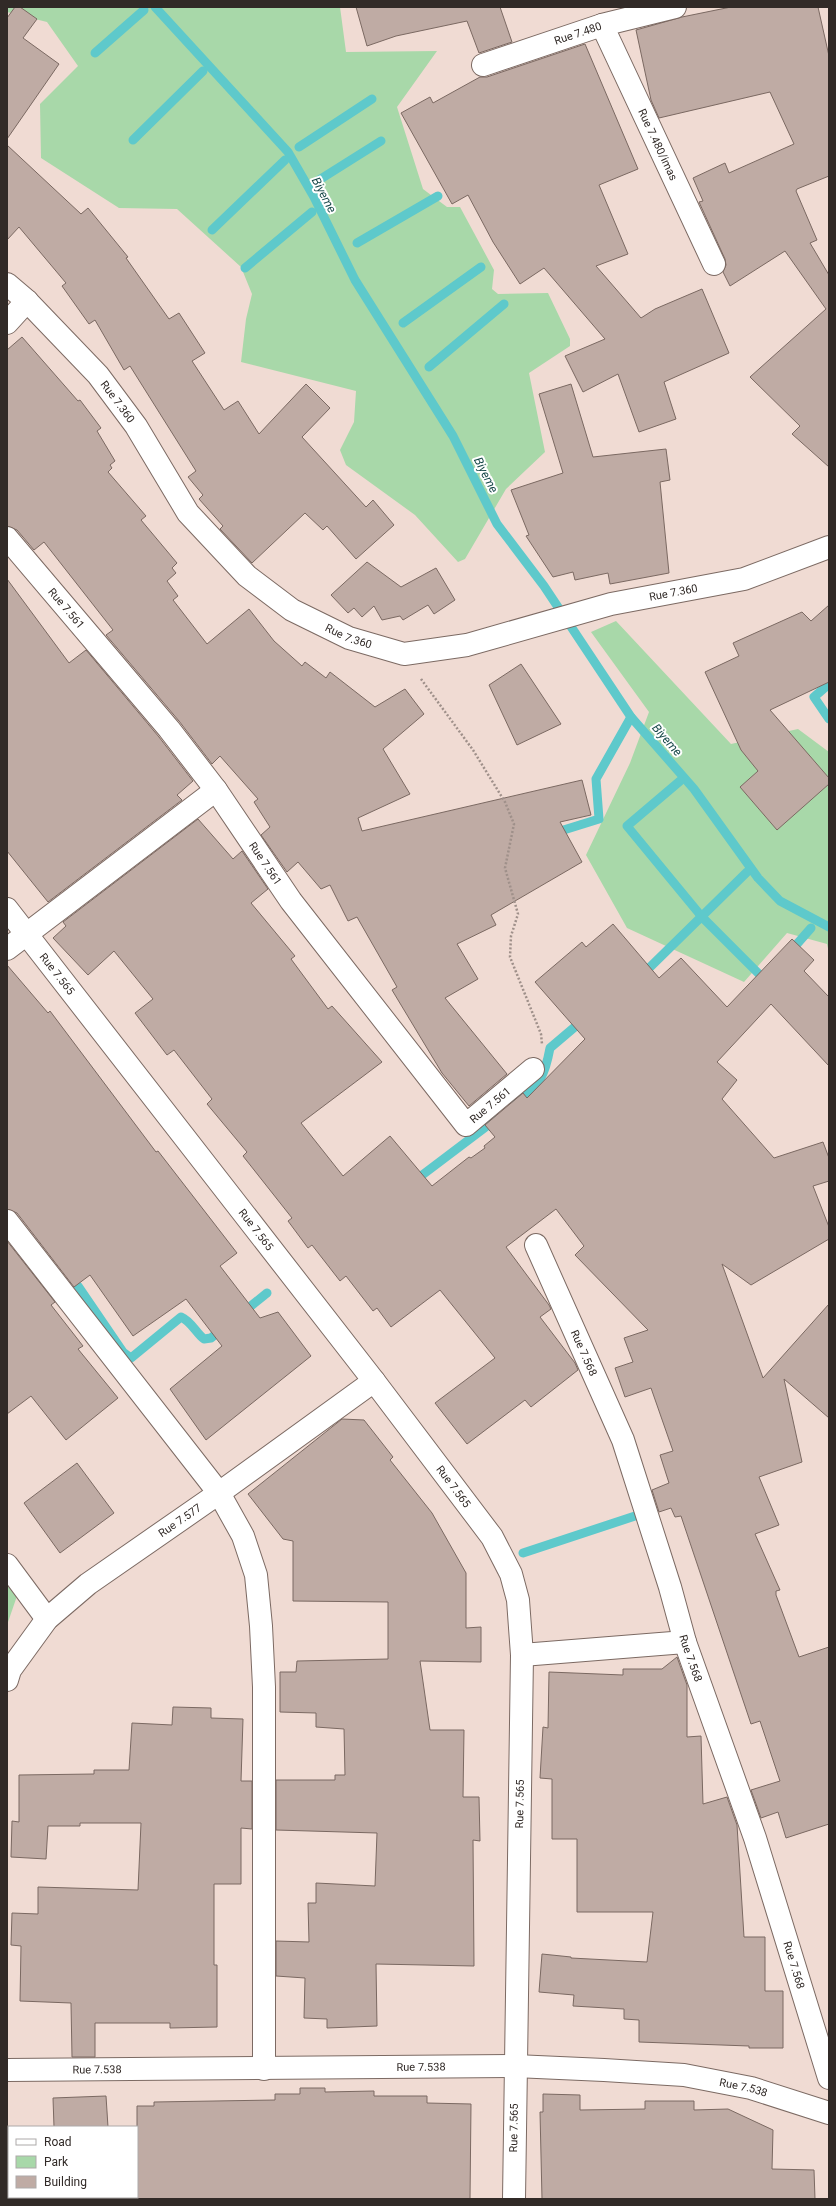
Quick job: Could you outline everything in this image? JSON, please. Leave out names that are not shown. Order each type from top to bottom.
[{"type":"street","name":"Rue 7.480","points":[[483,65],[602,25],[675,7]]},
{"type":"street","name":"Rue 7.480/imas","points":[[602,25],[714,264]]},
{"type":"street","name":"Rue 7.360","points":[[7,284],[27,301],[98,375],[136,426],[188,513],[247,576],[292,610],[349,638],[404,654],[467,645],[611,604],[744,579],[829,547]]},
{"type":"street","points":[[7,323],[27,301]]},
{"type":"street","name":"Rue 7.561","points":[[7,538],[169,729],[216,790],[291,901],[466,1125],[533,1069]]},
{"type":"street","points":[[7,949],[216,790]]},
{"type":"street","name":"Rue 7.565","points":[[7,909],[374,1381],[492,1537],[511,1574],[516,1594],[522,1655],[514,2199]]},
{"type":"street","points":[[7,1221],[219,1493],[243,1536],[256,1575],[264,1687],[264,2069]]},
{"type":"street","name":"Rue 7.568","points":[[536,1245],[623,1440],[670,1587],[685,1642],[755,1838],[829,2078]]},
{"type":"street","name":"Rue 7.577","points":[[7,1680],[10,1670],[47,1619],[88,1584],[219,1493],[374,1381]]},
{"type":"street","points":[[7,1565],[47,1619]]},
{"type":"street","points":[[522,1655],[685,1642]]},
{"type":"street","name":"Rue 7.538","points":[[7,2070],[515,2066],[684,2074],[751,2088],[829,2113]]},
{"type":"path","points":[[404,654],[473,750],[505,802],[514,824],[505,868],[518,914],[511,936],[510,957],[541,1034],[542,1050],[533,1069]]},
{"type":"green space","points":[[7,7],[340,7],[346,52],[437,51],[397,107],[423,189],[447,207],[460,207],[494,270],[492,289],[498,294],[548,293],[570,339],[570,346],[529,373],[545,452],[506,489],[465,559],[458,562],[415,515],[346,465],[340,450],[354,422],[356,391],[241,362],[246,319],[252,294],[241,267],[177,209],[119,208],[41,158],[40,104],[78,66],[47,22],[7,12]]},
{"type":"green space","points":[[616,621],[731,744],[798,729],[829,752],[829,953],[827,944],[787,933],[744,982],[627,928],[586,855],[630,763],[649,712],[591,632]]},
{"type":"green space","points":[[7,1581],[18,1593],[7,1625]]},
{"type":"building","points":[[15,7],[20,7],[37,19],[23,38],[59,64],[7,139],[7,18]]},
{"type":"building","points":[[356,7],[500,7],[512,42],[479,53],[467,21],[396,36],[367,46]]},
{"type":"building","points":[[731,7],[818,7],[829,56],[829,176],[797,189],[796,191],[817,240],[810,243],[829,275],[829,467],[792,434],[800,426],[750,377],[826,309],[785,251],[730,286],[723,272],[726,265],[725,259],[699,202],[703,201],[693,178],[725,163],[729,173],[794,144],[770,92],[659,118],[651,100],[636,30],[682,17]]},
{"type":"building","points":[[585,44],[638,169],[599,185],[628,254],[596,266],[641,318],[655,309],[702,289],[729,353],[664,382],[676,419],[639,432],[618,374],[583,392],[565,356],[605,339],[544,268],[520,284],[493,242],[468,195],[452,204],[401,113],[430,97],[433,103],[480,77],[487,77]]},
{"type":"building","points":[[7,145],[81,214],[88,208],[128,257],[126,258],[169,319],[179,313],[205,353],[192,361],[224,410],[238,401],[259,434],[306,384],[330,408],[302,437],[366,507],[373,500],[394,525],[356,559],[327,526],[323,530],[305,513],[252,563],[220,529],[223,526],[199,499],[203,495],[188,477],[196,471],[130,366],[124,370],[95,320],[89,324],[62,286],[66,283],[19,227],[7,240]]},
{"type":"building","points":[[22,337],[78,401],[80,400],[101,428],[97,431],[115,461],[110,465],[112,468],[108,472],[146,516],[141,520],[177,563],[172,568],[176,573],[167,581],[178,596],[173,600],[207,644],[249,609],[274,641],[302,666],[305,662],[326,678],[330,672],[375,707],[405,689],[424,714],[383,749],[410,794],[358,818],[362,831],[582,780],[591,815],[560,822],[582,862],[491,915],[496,925],[457,944],[478,979],[445,998],[507,1074],[469,1106],[442,1073],[392,990],[397,987],[357,917],[348,921],[330,885],[321,889],[298,862],[287,872],[261,835],[270,827],[254,802],[258,799],[220,756],[212,764],[179,721],[106,635],[113,630],[44,542],[34,550],[17,530],[7,526],[7,350]]},
{"type":"building","points":[[571,384],[593,457],[666,449],[670,480],[660,482],[669,573],[610,584],[608,573],[575,580],[573,572],[553,577],[526,536],[529,535],[511,490],[563,473],[539,394]]},
{"type":"building","points":[[367,562],[401,587],[436,568],[455,600],[434,614],[428,605],[403,620],[400,616],[382,620],[374,606],[362,617],[354,608],[348,613],[331,595]]},
{"type":"building","points":[[7,579],[69,663],[86,650],[159,737],[193,781],[177,795],[182,800],[48,902],[7,851]]},
{"type":"building","points":[[829,605],[829,682],[770,710],[829,778],[829,784],[777,830],[740,787],[758,771],[741,750],[705,672],[739,656],[733,643],[802,612],[811,621]]},
{"type":"building","points":[[521,664],[561,724],[517,745],[489,685]]},
{"type":"building","points":[[198,819],[233,859],[242,851],[268,889],[251,903],[295,956],[291,959],[328,1009],[332,1006],[382,1062],[301,1123],[343,1176],[390,1136],[432,1186],[469,1157],[471,1158],[485,1148],[484,1146],[495,1137],[485,1125],[523,1093],[527,1098],[585,1039],[535,982],[582,942],[586,947],[613,924],[659,978],[681,958],[727,1007],[792,939],[814,960],[804,971],[829,997],[829,1066],[771,1004],[717,1062],[737,1080],[722,1099],[774,1158],[823,1142],[829,1158],[829,1181],[813,1186],[829,1227],[829,1239],[751,1285],[722,1264],[763,1378],[829,1304],[829,1418],[784,1379],[802,1462],[759,1477],[779,1525],[755,1534],[780,1590],[776,1591],[776,1595],[799,1657],[829,1647],[829,1824],[786,1838],[778,1812],[761,1818],[751,1790],[780,1781],[760,1721],[751,1724],[681,1516],[675,1517],[671,1508],[659,1512],[652,1490],[669,1483],[660,1455],[673,1451],[651,1388],[625,1397],[615,1368],[633,1362],[624,1338],[648,1330],[575,1255],[584,1246],[556,1209],[506,1247],[549,1305],[551,1309],[540,1317],[575,1363],[578,1370],[531,1407],[525,1400],[467,1444],[435,1403],[495,1358],[440,1290],[391,1327],[377,1308],[373,1311],[346,1276],[340,1281],[312,1245],[308,1248],[288,1221],[292,1218],[243,1156],[247,1152],[207,1104],[212,1099],[174,1050],[167,1055],[135,1013],[153,999],[114,951],[88,975],[53,938],[66,926],[63,922]]},
{"type":"building","points":[[7,965],[48,1013],[50,1011],[156,1152],[158,1151],[237,1253],[220,1266],[260,1318],[278,1312],[311,1356],[206,1440],[170,1389],[222,1346],[186,1299],[133,1336],[90,1275],[74,1287],[17,1213],[7,1209]]},
{"type":"building","points":[[7,1241],[55,1302],[51,1305],[83,1346],[78,1349],[118,1398],[66,1440],[31,1396],[7,1414]]},
{"type":"building","points":[[342,1419],[364,1420],[393,1457],[390,1460],[432,1513],[466,1573],[466,1628],[481,1627],[481,1662],[420,1661],[430,1730],[464,1730],[463,1797],[479,1797],[480,1841],[473,1840],[474,1966],[376,1964],[377,2026],[327,2028],[327,2019],[304,2018],[305,1978],[276,1976],[276,1941],[309,1942],[308,1903],[316,1903],[316,1883],[375,1886],[377,1833],[276,1830],[276,1780],[335,1780],[335,1775],[345,1775],[344,1729],[316,1727],[316,1713],[280,1712],[280,1672],[296,1672],[297,1661],[388,1659],[388,1602],[293,1601],[293,1541],[283,1539],[248,1494]]},
{"type":"building","points":[[77,1463],[114,1513],[60,1553],[24,1503]]},
{"type":"building","points":[[677,1657],[687,1685],[687,1737],[701,1736],[703,1804],[727,1797],[737,1825],[744,1937],[765,1937],[765,1991],[783,1991],[783,2048],[749,2048],[749,2046],[639,2042],[639,2020],[624,2019],[624,2009],[573,2006],[574,1995],[539,1992],[542,1954],[571,1958],[647,1962],[653,1912],[577,1912],[577,1839],[552,1839],[552,1779],[540,1778],[543,1727],[548,1728],[549,1672],[623,1675],[623,1669],[662,1669]]},
{"type":"building","points":[[173,1707],[211,1708],[211,1718],[243,1719],[241,1781],[252,1781],[252,1829],[241,1828],[241,1884],[214,1884],[214,1965],[217,1965],[217,2027],[170,2028],[170,2023],[95,2023],[95,2057],[72,2057],[71,2003],[20,2001],[21,1946],[11,1945],[12,1913],[38,1914],[38,1887],[138,1890],[141,1823],[80,1823],[80,1826],[48,1826],[46,1859],[11,1857],[12,1821],[19,1822],[19,1775],[94,1774],[94,1770],[129,1770],[132,1723],[172,1725]]},
{"type":"building","points":[[300,2088],[325,2088],[325,2092],[374,2091],[374,2096],[427,2096],[427,2103],[471,2104],[470,2199],[137,2199],[137,2106],[154,2106],[154,2102],[275,2100],[275,2094],[300,2094]]},
{"type":"building","points":[[543,2094],[580,2095],[580,2110],[645,2109],[645,2101],[694,2101],[694,2110],[728,2109],[773,2130],[772,2169],[814,2170],[815,2199],[542,2199],[540,2112],[543,2112]]},
{"type":"building","points":[[106,2096],[108,2126],[54,2126],[53,2098]]},
{"type":"waterway","name":"Biyeme","points":[[155,7],[288,152],[314,197],[355,280],[453,436],[497,524],[544,586],[631,717],[694,789],[758,878],[780,901],[829,927]]},
{"type":"waterway","points":[[95,53],[144,10]]},
{"type":"waterway","points":[[133,140],[203,71]]},
{"type":"waterway","points":[[299,147],[372,99]]},
{"type":"waterway","points":[[319,180],[381,141]]},
{"type":"waterway","points":[[212,230],[285,160]]},
{"type":"waterway","points":[[357,243],[438,196]]},
{"type":"waterway","points":[[245,268],[312,212]]},
{"type":"waterway","points":[[403,323],[481,267]]},
{"type":"waterway","points":[[429,367],[504,304]]},
{"type":"waterway","points":[[829,684],[814,697],[829,719]]},
{"type":"waterway","points":[[554,833],[599,819],[596,779],[631,717]]},
{"type":"waterway","points":[[680,781],[627,826],[702,917],[768,983]]},
{"type":"waterway","points":[[642,975],[747,872]]},
{"type":"waterway","points":[[790,952],[811,928]]},
{"type":"waterway","points":[[516,1103],[540,1080],[546,1067],[550,1048],[583,1020]]},
{"type":"waterway","points":[[413,1182],[495,1120]]},
{"type":"waterway","points":[[78,1286],[123,1352],[131,1358],[181,1317],[188,1321],[204,1339],[211,1338],[223,1328]]},
{"type":"waterway","points":[[241,1314],[267,1293]]},
{"type":"waterway","points":[[523,1553],[635,1516]]}]
